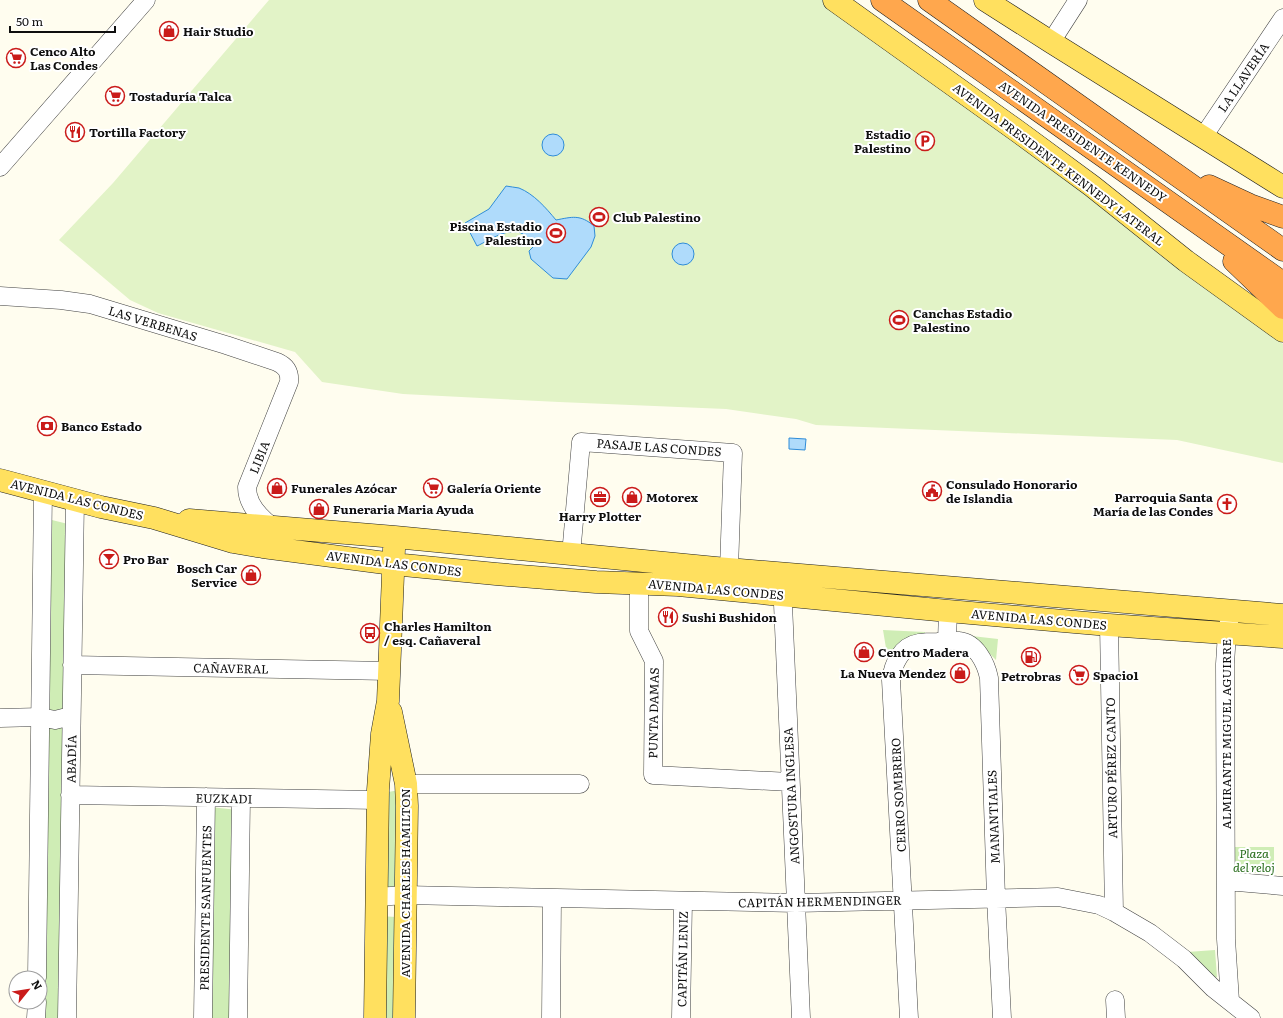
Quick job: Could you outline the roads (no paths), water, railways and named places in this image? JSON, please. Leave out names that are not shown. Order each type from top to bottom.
[{"type":"highway","points":[[868,0],[921,26]]},
{"type":"highway","name":"AVENIDA PRESIDENTE KENNEDY","points":[[882,0],[921,26],[1283,283]]},
{"type":"highway","points":[[929,0],[1283,250]]},
{"type":"highway","points":[[1174,173],[1283,217]]},
{"type":"highway","points":[[1202,226],[1233,260],[1283,308]]},
{"type":"main road","name":"AVENIDA PRESIDENTE KENNEDY LATERAL","points":[[834,0],[1020,132],[1092,186],[1186,261],[1283,331]]},
{"type":"main road","points":[[985,0],[1283,187]]},
{"type":"main road","name":"AVENIDA LAS CONDES","points":[[0,480],[74,500],[154,518],[210,536],[246,544],[393,564],[596,582],[782,584],[1231,610],[1283,615]]},
{"type":"main road","name":"AVENIDA LAS CONDES","points":[[154,518],[273,527],[729,569],[782,584],[948,611],[1109,625],[1283,637]]},
{"type":"main road","name":"AVENIDA CHARLES HAMILTON","points":[[375,1018],[378,795],[382,734],[388,701],[395,538]]},
{"type":"main road","name":"AVENIDA CHARLES HAMILTON","points":[[388,701],[406,784],[404,1018]]},
{"type":"main road","points":[[378,795],[384,786],[390,784],[406,784]]},
{"type":"street","points":[[0,167],[146,0]]},
{"type":"street","points":[[1051,42],[1078,0]]},
{"type":"street","name":"LA LLAVERÍA","points":[[1203,137],[1282,21]]},
{"type":"street","name":"LAS VERBENAS","points":[[0,296],[61,300],[90,304],[277,362],[287,370],[290,382]]},
{"type":"street","name":"LIBIA","points":[[273,527],[261,517],[252,505],[247,494],[247,487],[290,382]]},
{"type":"street","name":"PASAJE LAS CONDES","points":[[571,555],[581,442],[733,453],[729,569]]},
{"type":"street","points":[[37,970],[43,492]]},
{"type":"street","name":"ABADÍA","points":[[67,1018],[74,500]]},
{"type":"street","name":"PUNTA DAMAS","points":[[639,583],[639,631],[654,661],[653,775],[790,782]]},
{"type":"street","name":"ANGOSTURA INGLESA","points":[[782,584],[801,1018]]},
{"type":"street","name":"ALMIRANTE MIGUEL AGUIRRE","points":[[1230,1002],[1226,939],[1225,655],[1231,610]]},
{"type":"street","points":[[947,641],[948,611]]},
{"type":"street","name":"ARTURO PÉREZ CANTO","points":[[1109,625],[1114,912]]},
{"type":"street","name":"MANANTIALES","points":[[947,641],[961,641],[968,645],[980,656],[988,671],[1002,1018]]},
{"type":"street","name":"CERRO SOMBRERO","points":[[909,1018],[892,671],[899,656],[912,646],[918,643],[947,641]]},
{"type":"street","name":"CAÑAVERAL","points":[[72,665],[389,671]]},
{"type":"street","points":[[0,718],[40,717],[55,720],[71,716]]},
{"type":"street","points":[[406,784],[580,784]]},
{"type":"street","name":"EUZKADI","points":[[70,795],[241,798],[378,795]]},
{"type":"street","name":"PRESIDENTE SANFUENTES","points":[[203,1018],[206,797]]},
{"type":"street","points":[[238,1018],[241,798]]},
{"type":"street","points":[[1226,881],[1283,886]]},
{"type":"street","name":"CAPITÁN HERMENDINGER","points":[[377,897],[405,895],[796,903],[1058,897],[1099,905],[1150,933],[1184,959],[1213,988],[1251,1018]]},
{"type":"street","points":[[551,1018],[552,898]]},
{"type":"street","name":"CAPITÁN LENIZ","points":[[681,1018],[683,901]]},
{"type":"water","points":[[553,134],[561,137],[564,145],[561,153],[553,156],[545,153],[542,145],[545,137]]},
{"type":"water","name":"Piscina Estadio Palestino","points":[[506,186],[519,188],[530,194],[544,206],[556,220],[576,217],[589,222],[594,226],[595,236],[591,247],[567,279],[553,278],[531,259],[529,251],[534,246],[523,234],[518,232],[500,235],[477,246],[465,223],[489,209]]},
{"type":"water","points":[[679,243],[687,243],[694,250],[694,258],[687,265],[679,265],[672,258],[672,250]]},
{"type":"water","points":[[789,438],[806,439],[805,450],[789,449]]},
{"type":"place","name":"Hair Studio","points":[[169,31]]},
{"type":"place","name":"Cenco Alto Las Condes","points":[[16,58]]},
{"type":"place","name":"Tostaduría Talca","points":[[115,96]]},
{"type":"place","name":"Tortilla Factory","points":[[75,132]]},
{"type":"place","name":"Estadio Palestino","points":[[925,141]]},
{"type":"place","name":"Club Palestino","points":[[599,217]]},
{"type":"place","name":"Piscina Estadio Palestino","points":[[556,233]]},
{"type":"place","name":"Canchas Estadio Palestino","points":[[899,320]]},
{"type":"place","name":"Banco Estado","points":[[47,426]]},
{"type":"place","name":"Funerales Azócar","points":[[277,488]]},
{"type":"place","name":"Galería Oriente","points":[[433,488]]},
{"type":"place","name":"Consulado Honorario de Islandia","points":[[932,491]]},
{"type":"place","name":"Harry Plotter","points":[[600,497]]},
{"type":"place","name":"Motorex","points":[[632,497]]},
{"type":"place","name":"Parroquia Santa María de las Condes","points":[[1227,504]]},
{"type":"place","name":"Funeraria Maria Ayuda","points":[[319,509]]},
{"type":"place","name":"Pro Bar","points":[[109,559]]},
{"type":"place","name":"Bosch Car Service","points":[[251,575]]},
{"type":"place","name":"Sushi Bushidon","points":[[668,617]]},
{"type":"place","name":"Charles Hamilton / esq. Cañaveral","points":[[370,633]]},
{"type":"place","name":"Centro Madera","points":[[864,652]]},
{"type":"place","name":"Petrobras","points":[[1031,657]]},
{"type":"place","name":"La Nueva Mendez","points":[[960,673]]},
{"type":"place","name":"Spacio1","points":[[1079,675]]},
{"type":"park label","name":"Plaza del reloj","points":[[1254,860]]}]
